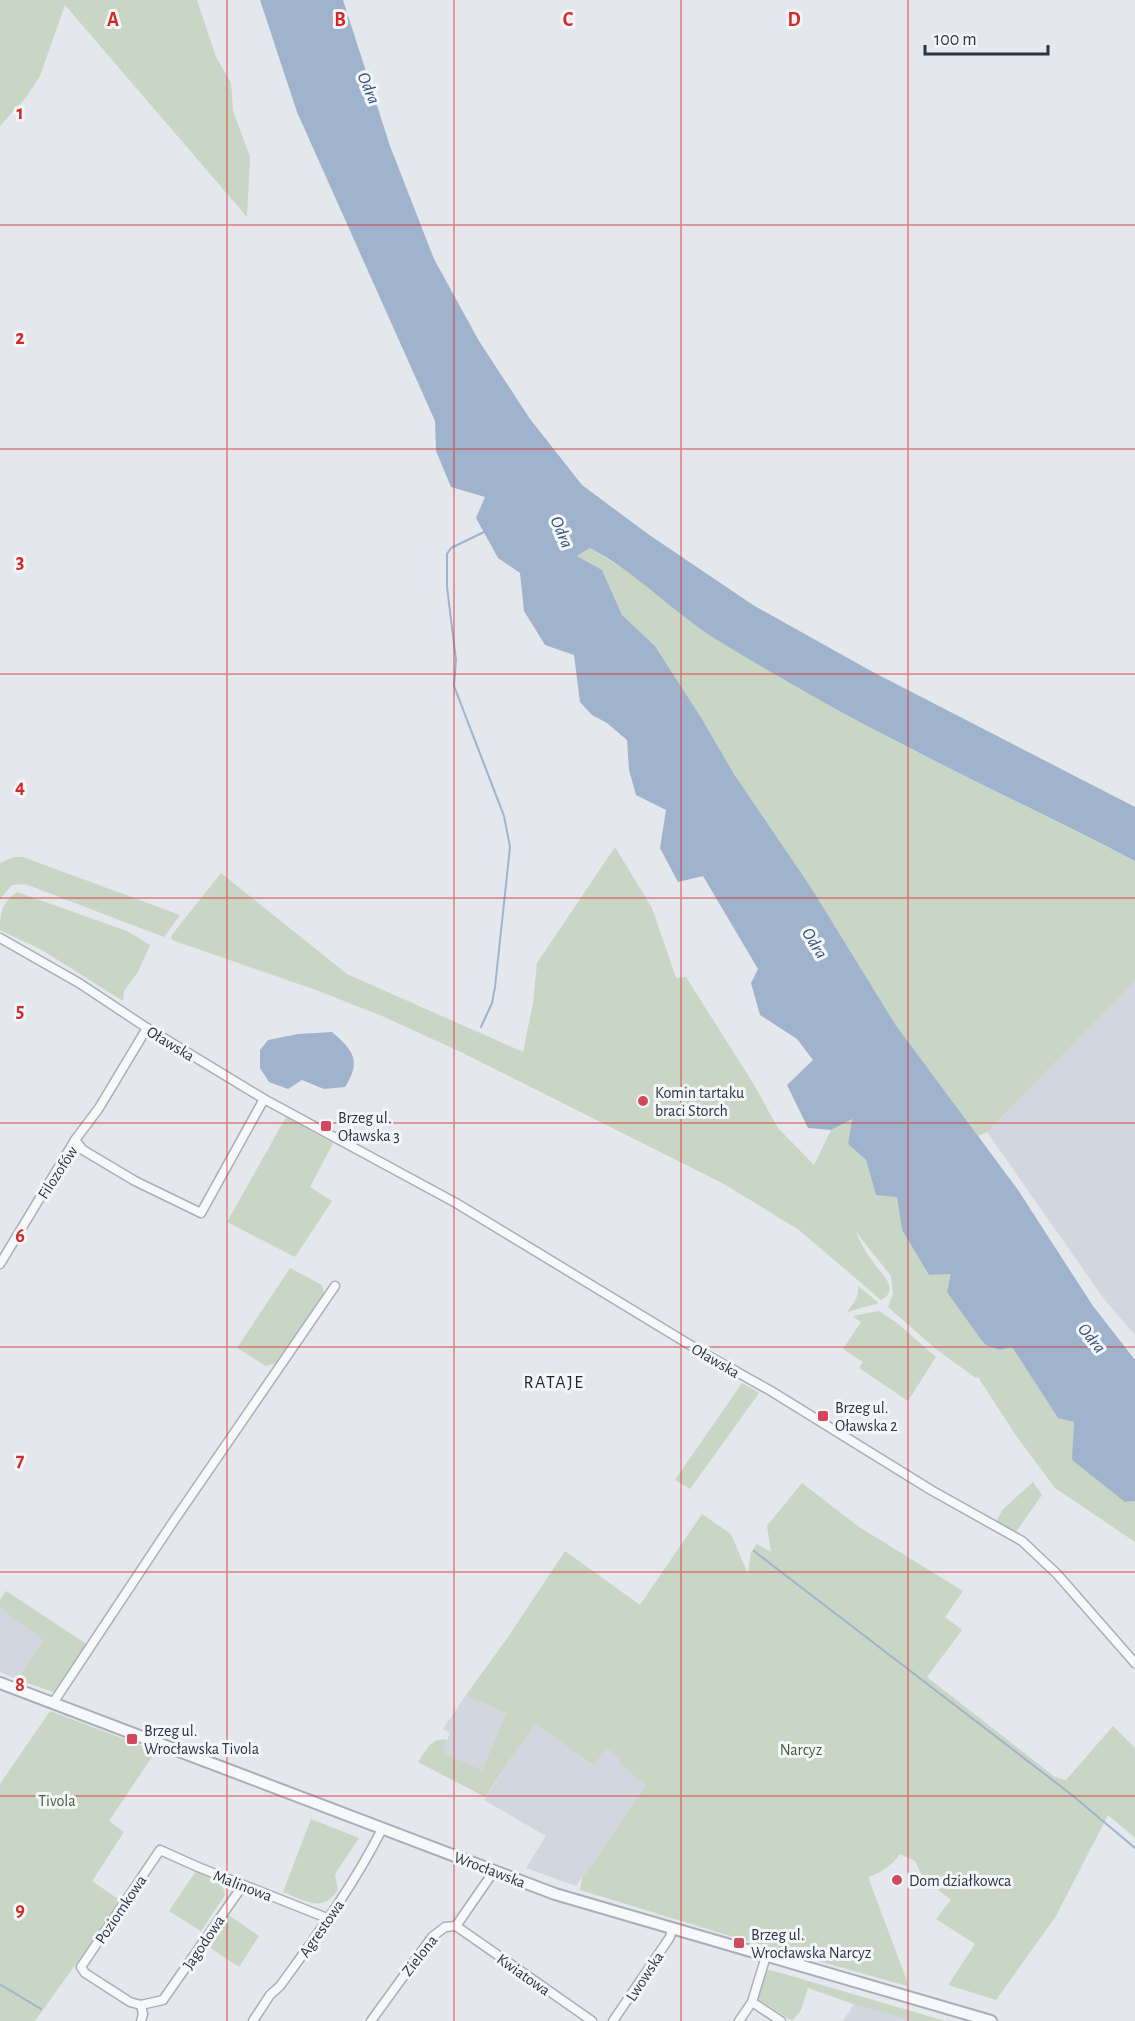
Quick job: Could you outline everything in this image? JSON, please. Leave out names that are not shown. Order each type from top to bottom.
[{"type":"street","name":"Oławska","points":[[0,938],[80,983],[147,1028],[264,1099],[456,1203],[705,1354],[771,1391],[931,1490],[1022,1541],[1057,1574],[1135,1663]]},
{"type":"street","points":[[75,1140],[99,1108],[147,1028]]},
{"type":"street","name":"Filozofów","points":[[0,1264],[75,1140],[83,1150],[135,1181],[201,1213],[264,1099]]},
{"type":"street","points":[[52,1703],[335,1286]]},
{"type":"street","name":"Wrocławska","points":[[0,1683],[555,1894],[991,2021]]},
{"type":"street","name":"Agrestowa","points":[[253,2021],[357,1876],[382,1829]]},
{"type":"street","name":"Malinowa","points":[[160,1850],[327,1918]]},
{"type":"street","name":"Poziomkowa","points":[[141,2005],[130,2002],[85,1973],[81,1967],[160,1850]]},
{"type":"street","name":"Zielona","points":[[371,2021],[432,1937],[445,1927],[456,1926],[494,1871]]},
{"type":"street","name":"Jagodowa","points":[[141,2005],[163,2000],[243,1885]]},
{"type":"street","name":"Kwiatowa","points":[[456,1926],[592,2021]]},
{"type":"street","name":"Lwowska","points":[[613,2021],[671,1936],[672,1929]]},
{"type":"street","points":[[739,2021],[752,2002],[766,1956]]},
{"type":"street","points":[[752,2002],[781,2021]]},
{"type":"street","points":[[141,2005],[143,2014],[141,2021]]},
{"type":"shaded area","points":[[1135,981],[1135,1335],[1104,1299],[987,1132]]},
{"type":"shaded area","points":[[0,1608],[43,1639],[17,1679],[0,1672]]},
{"type":"shaded area","points":[[466,1695],[506,1713],[482,1770],[442,1753],[450,1733],[443,1729]]},
{"type":"shaded area","points":[[535,1722],[593,1766],[605,1748],[622,1758],[619,1764],[648,1785],[576,1886],[526,1868],[546,1836],[484,1800]]},
{"type":"shaded area","points":[[854,2004],[913,2021],[843,2021]]},
{"type":"green space","points":[[0,0],[197,0],[216,57],[231,83],[233,111],[250,157],[247,217],[65,5],[40,76],[27,96],[0,126]]},
{"type":"green space","points":[[590,548],[779,676],[895,741],[1135,861],[1135,981],[987,1132],[978,1136],[895,1024],[812,889],[734,774],[655,646],[622,615],[602,570],[577,556]]},
{"type":"green space","points":[[615,847],[652,908],[676,978],[686,977],[753,1083],[778,1128],[814,1165],[831,1130],[852,1118],[848,1144],[866,1160],[876,1194],[897,1197],[902,1230],[929,1275],[952,1274],[984,1345],[1000,1350],[1012,1347],[1058,1418],[1075,1422],[1125,1502],[1135,1501],[1135,1542],[1055,1488],[1017,1437],[978,1377],[976,1378],[937,1350],[888,1307],[893,1294],[891,1276],[856,1232],[890,1287],[887,1296],[881,1300],[799,1230],[724,1184],[463,1053],[382,1016],[316,990],[172,940],[171,936],[221,873],[347,974],[523,1052],[533,1003],[537,963]]},
{"type":"green space","points":[[14,857],[23,857],[180,915],[164,937],[25,884],[12,885],[0,899],[0,863]]},
{"type":"green space","points":[[17,892],[127,931],[150,945],[138,972],[124,991],[123,1001],[42,950],[0,930],[3,908]]},
{"type":"green space","points":[[286,1117],[333,1143],[310,1187],[332,1201],[295,1257],[227,1222]]},
{"type":"green space","points":[[290,1268],[322,1285],[324,1293],[276,1363],[266,1366],[237,1348]]},
{"type":"green space","points":[[858,1286],[879,1303],[847,1312],[857,1297]]},
{"type":"green space","points":[[879,1311],[897,1323],[936,1357],[908,1401],[859,1368],[863,1362],[843,1349],[861,1322],[853,1316]]},
{"type":"green space","points":[[742,1383],[759,1393],[690,1489],[675,1480]]},
{"type":"green space","points":[[1033,1482],[1042,1495],[1016,1532],[996,1522],[1003,1509]]},
{"type":"green space","name":"Narcyz","points":[[802,1483],[859,1527],[963,1591],[945,1617],[962,1630],[927,1677],[1055,1777],[1066,1780],[1113,1726],[1135,1748],[1135,1838],[1108,1815],[1056,1916],[996,2000],[948,1985],[975,1944],[936,1919],[951,1900],[923,1878],[915,1861],[900,1854],[886,1868],[868,1877],[907,1986],[580,1890],[582,1878],[647,1785],[619,1764],[621,1758],[605,1748],[594,1766],[535,1723],[485,1797],[418,1762],[433,1743],[447,1740],[443,1753],[482,1770],[506,1713],[466,1695],[506,1640],[565,1551],[640,1605],[702,1514],[731,1534],[748,1574],[751,1552],[757,1544],[771,1552],[767,1526]]},
{"type":"green space","points":[[6,1591],[88,1645],[53,1692],[17,1679],[43,1640],[0,1608],[0,1600]]},
{"type":"green space","name":"Tivola","points":[[50,1711],[156,1751],[109,1821],[124,1832],[92,1881],[121,1901],[35,2021],[0,2021],[0,1784]]},
{"type":"green space","points":[[311,1819],[359,1838],[335,1874],[338,1890],[326,1902],[319,1903],[306,1901],[283,1892]]},
{"type":"green space","points":[[196,1871],[221,1881],[225,1895],[201,1931],[169,1911]]},
{"type":"green space","points":[[227,1914],[259,1936],[239,1967],[206,1945]]},
{"type":"green space","points":[[769,1970],[945,2021],[913,2021],[808,1988],[801,2010],[792,2021],[758,1999],[766,1972]]},
{"type":"water","name":"Odra","points":[[260,0],[343,0],[390,146],[434,259],[479,341],[530,419],[582,485],[648,534],[753,605],[871,671],[1135,807],[1135,861],[896,741],[787,681],[705,632],[624,569],[590,548],[577,556],[602,570],[622,615],[655,646],[734,774],[812,889],[895,1024],[1018,1190],[1093,1306],[1135,1360],[1135,1501],[1125,1502],[1072,1460],[1074,1422],[1058,1418],[1012,1347],[1000,1350],[985,1345],[947,1292],[951,1274],[929,1275],[902,1230],[897,1197],[876,1195],[866,1160],[848,1144],[852,1119],[831,1130],[808,1128],[787,1085],[813,1060],[797,1039],[760,1015],[751,983],[758,969],[703,876],[678,882],[660,848],[666,810],[636,795],[629,770],[627,740],[607,723],[592,715],[580,702],[574,655],[545,645],[524,611],[520,573],[498,558],[476,518],[485,497],[451,487],[436,451],[435,421],[297,112]]},
{"type":"water","points":[[332,1032],[353,1056],[353,1070],[345,1087],[324,1089],[302,1080],[288,1089],[269,1082],[260,1068],[260,1050],[268,1040],[298,1034]]},
{"type":"waterway","points":[[481,1027],[492,1003],[495,987],[510,847],[504,816],[454,686],[456,660],[447,587],[447,554],[451,548],[484,532]]},
{"type":"waterway","points":[[754,1551],[1072,1795],[1135,1848]]},
{"type":"waterway","points":[[1,1985],[41,2009]]},
{"type":"place","name":"Komin tartaku braci Storch","points":[[643,1101]]},
{"type":"place","name":"Brzeg ul. Oławska 3","points":[[326,1126]]},
{"type":"place","name":"Brzeg ul. Oławska 2","points":[[823,1416]]},
{"type":"place","name":"Brzeg ul. Wrocławska Tivola","points":[[132,1739]]},
{"type":"place","name":"Dom działkowca","points":[[897,1880]]},
{"type":"place","name":"Brzeg ul. Wrocławska Narcyz","points":[[739,1943]]},
{"type":"district","name":"RATAJE","points":[[554,1382]]}]
